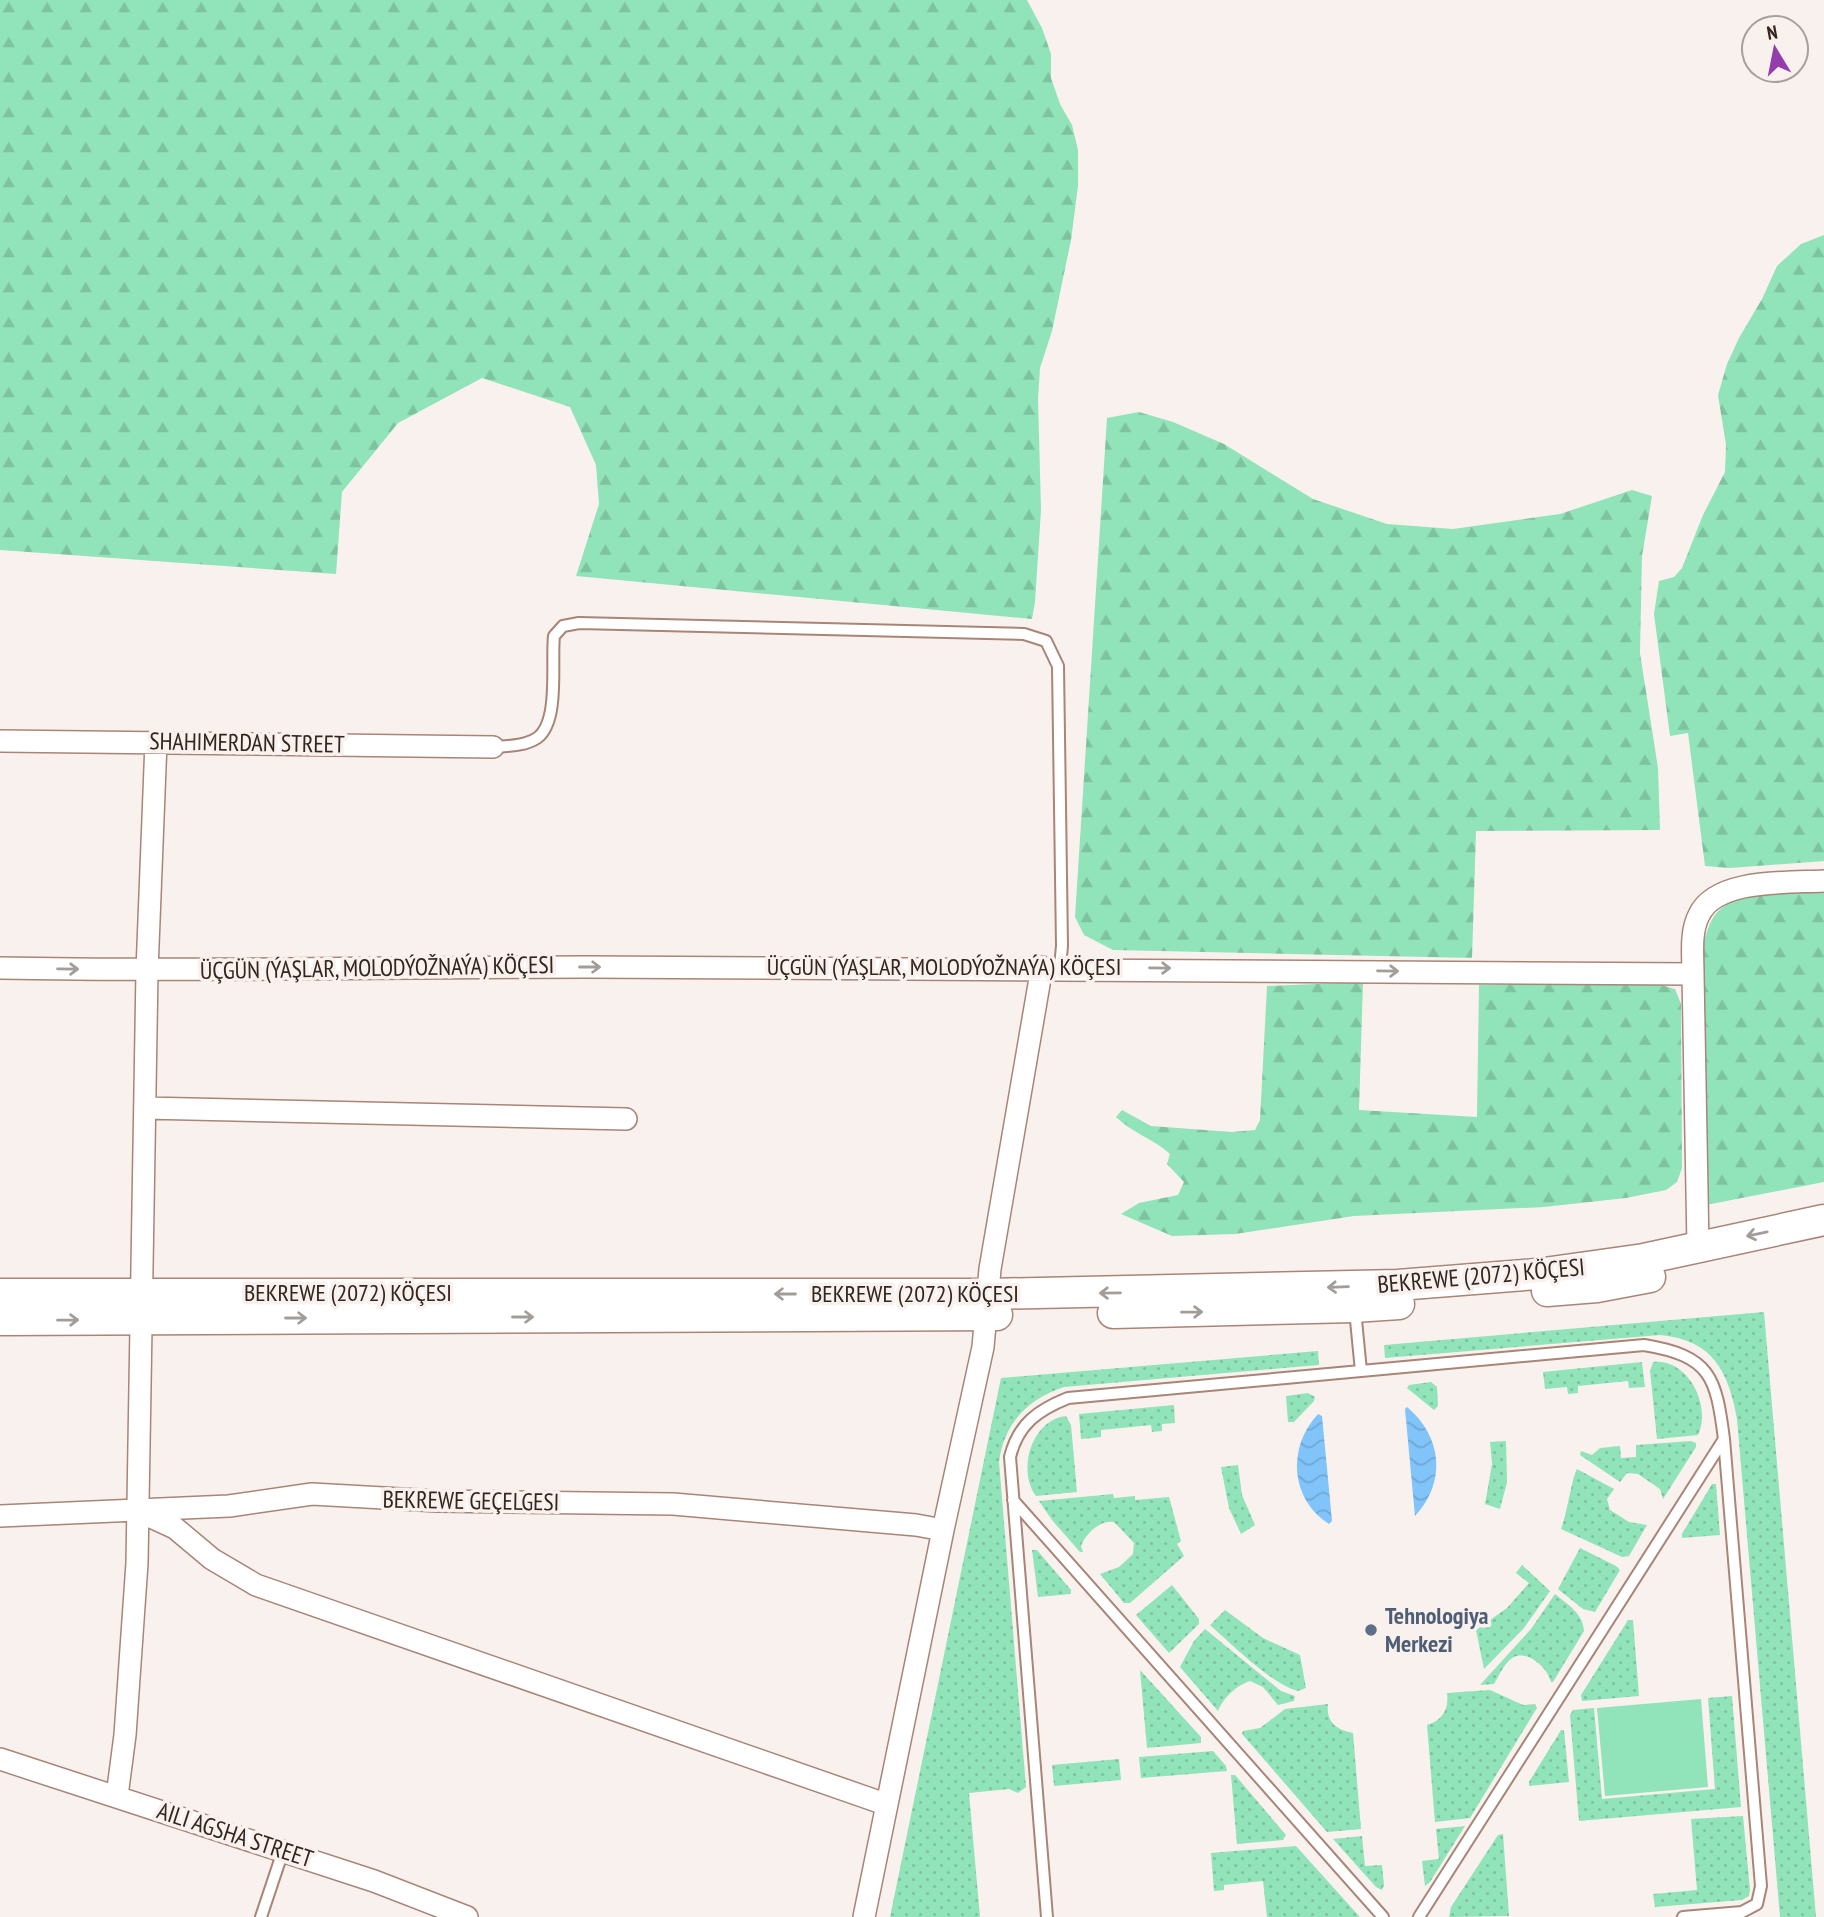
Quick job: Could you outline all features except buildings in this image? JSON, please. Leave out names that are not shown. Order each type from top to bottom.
[{"type":"main road","name":"BEKREWE (2072) KÖÇESI","points":[[987,1305],[1185,1292],[1398,1285],[1536,1274],[1644,1259],[1824,1220]]},
{"type":"main road","name":"BEKREWE (2072) KÖÇESI","points":[[0,1294],[141,1306],[1354,1307],[1597,1287],[1824,1242]]},
{"type":"main road","name":"BEKREWE (2072) KÖÇESI","points":[[0,1321],[141,1306]]},
{"type":"street","name":"SHAHIMERDAN STREET","points":[[0,741],[493,747]]},
{"type":"street","points":[[117,1796],[126,1722],[137,1563],[148,971],[156,742]]},
{"type":"street","points":[[1698,1247],[1693,974],[1696,923],[1699,915],[1714,898],[1739,887],[1824,881]]},
{"type":"street","name":"ÜÇGÜN (ÝAŞLAR, MOLODÝOŽNAÝA) KÖÇESI","points":[[0,968],[148,971],[387,967],[1051,967],[1693,974]]},
{"type":"street","points":[[863,1917],[983,1347],[990,1269],[1051,967]]},
{"type":"street","points":[[145,1108],[626,1119]]},
{"type":"street","name":"BEKREWE GEÇELGESI","points":[[0,1516],[229,1506],[312,1494],[424,1500],[673,1504],[916,1525],[943,1530]]},
{"type":"street","points":[[138,1511],[175,1528],[212,1559],[256,1585],[886,1804]]},
{"type":"street","name":"AILI AGSHA STREET","points":[[0,1759],[374,1881],[467,1917]]},
{"type":"lane","points":[[493,747],[524,744],[538,737],[547,726],[551,712],[554,636],[563,626],[1024,634],[1037,637],[1046,641],[1058,666],[1062,918],[1051,967]]},
{"type":"lane","points":[[1354,1307],[1361,1371]]},
{"type":"lane","points":[[1047,1917],[1010,1457],[1020,1431],[1031,1418],[1068,1398],[1644,1345],[1671,1349],[1698,1363],[1707,1372],[1719,1403],[1761,1886],[1758,1904],[1742,1912],[1683,1917]]},
{"type":"lane","points":[[1419,1917],[1724,1439]]},
{"type":"lane","points":[[1013,1500],[1383,1917]]},
{"type":"lane","points":[[261,1917],[283,1851]]},
{"type":"green space","points":[[0,0],[1027,0],[1042,28],[1051,54],[1051,78],[1060,104],[1072,125],[1078,150],[1078,186],[1071,240],[1052,331],[1040,368],[1038,399],[1041,510],[1032,619],[576,576],[599,504],[596,465],[570,407],[482,378],[398,423],[342,492],[336,574],[0,550]]},
{"type":"green space","points":[[1824,235],[1824,861],[1730,868],[1705,866],[1688,733],[1670,736],[1654,614],[1659,581],[1674,577],[1682,568],[1703,515],[1725,472],[1726,445],[1718,395],[1727,364],[1739,338],[1762,299],[1777,266],[1801,244]]},
{"type":"green space","points":[[1139,412],[1173,422],[1224,444],[1313,499],[1387,524],[1453,529],[1560,514],[1632,490],[1652,496],[1642,556],[1640,653],[1658,768],[1660,830],[1476,831],[1472,958],[1113,950],[1084,935],[1075,917],[1107,418]]},
{"type":"green space","points":[[1824,889],[1824,1182],[1706,1205],[1703,945],[1708,930],[1719,911],[1733,901],[1772,892]]},
{"type":"green space","points":[[1363,982],[1359,1110],[1477,1117],[1479,985],[1654,983],[1675,989],[1681,1004],[1682,1168],[1677,1182],[1666,1190],[1626,1198],[1544,1207],[1354,1216],[1235,1234],[1172,1236],[1121,1214],[1139,1203],[1178,1195],[1184,1182],[1167,1164],[1170,1154],[1116,1117],[1122,1110],[1151,1126],[1232,1132],[1255,1130],[1260,1120],[1267,986]]},
{"type":"green space","points":[[1764,1312],[1816,1917],[1780,1917],[1737,1419],[1729,1386],[1715,1361],[1693,1343],[1660,1335],[1385,1358],[1384,1345]]},
{"type":"green space","points":[[1318,1351],[1319,1365],[1064,1387],[1028,1406],[1012,1425],[999,1462],[1026,1787],[1018,1793],[1009,1789],[969,1793],[980,1917],[890,1917],[1001,1378]]},
{"type":"green space","points":[[1642,1362],[1645,1387],[1629,1388],[1628,1381],[1578,1386],[1578,1393],[1568,1394],[1567,1387],[1545,1389],[1543,1372]]},
{"type":"green space","points":[[1653,1362],[1666,1363],[1677,1368],[1694,1386],[1702,1411],[1698,1435],[1657,1439],[1650,1371]]},
{"type":"green space","points":[[1431,1382],[1437,1387],[1438,1406],[1434,1410],[1407,1388],[1409,1385]]},
{"type":"green space","points":[[1308,1393],[1315,1397],[1314,1401],[1294,1422],[1288,1422],[1286,1396]]},
{"type":"green space","points":[[1174,1405],[1175,1423],[1162,1424],[1162,1431],[1152,1432],[1151,1425],[1101,1430],[1101,1437],[1081,1439],[1079,1414]]},
{"type":"green space","points":[[1066,1416],[1071,1425],[1077,1492],[1036,1496],[1030,1486],[1028,1474],[1031,1448],[1044,1427]]},
{"type":"green space","points":[[1506,1441],[1507,1482],[1500,1509],[1485,1504],[1492,1464],[1490,1442]]},
{"type":"green space","points":[[1691,1441],[1696,1443],[1696,1447],[1663,1499],[1660,1489],[1638,1474],[1627,1473],[1620,1482],[1580,1455],[1581,1451],[1592,1455],[1600,1448],[1620,1446],[1621,1458],[1636,1457],[1636,1445]]},
{"type":"green space","points":[[1238,1465],[1242,1495],[1255,1525],[1241,1534],[1229,1508],[1221,1467]]},
{"type":"green space","points":[[1577,1469],[1614,1489],[1607,1499],[1610,1510],[1629,1522],[1647,1525],[1629,1556],[1622,1557],[1561,1529]]},
{"type":"green space","points":[[1712,1484],[1716,1484],[1720,1535],[1682,1538],[1682,1534]]},
{"type":"green space","points":[[1113,1494],[1114,1498],[1135,1496],[1135,1500],[1169,1497],[1181,1541],[1177,1544],[1184,1556],[1130,1603],[1124,1603],[1100,1574],[1119,1567],[1133,1554],[1134,1543],[1114,1522],[1109,1522],[1099,1525],[1086,1536],[1081,1546],[1083,1552],[1080,1552],[1039,1501]]},
{"type":"green space","points":[[1580,1548],[1620,1570],[1595,1612],[1583,1609],[1558,1589]]},
{"type":"green space","points":[[1032,1550],[1037,1550],[1071,1590],[1071,1594],[1038,1597]]},
{"type":"green space","points":[[1522,1565],[1550,1591],[1524,1628],[1484,1669],[1476,1630],[1507,1608],[1529,1583],[1516,1573]]},
{"type":"green space","points":[[1172,1585],[1199,1619],[1199,1624],[1169,1653],[1136,1615]]},
{"type":"green space","points":[[1555,1594],[1578,1614],[1584,1631],[1553,1682],[1532,1658],[1520,1656],[1508,1662],[1494,1684],[1480,1685],[1531,1629]]},
{"type":"green space","points":[[1225,1610],[1263,1638],[1300,1655],[1306,1688],[1298,1691],[1277,1681],[1210,1625]]},
{"type":"green space","points":[[1628,1620],[1633,1620],[1639,1696],[1582,1701],[1581,1695]]},
{"type":"green space","points":[[1205,1629],[1281,1691],[1295,1696],[1294,1701],[1278,1705],[1263,1687],[1250,1681],[1231,1693],[1218,1711],[1180,1667],[1194,1641]]},
{"type":"green space","points":[[1140,1670],[1201,1737],[1201,1743],[1147,1748]]},
{"type":"green space","points":[[1490,1690],[1523,1705],[1535,1704],[1537,1708],[1470,1818],[1435,1822],[1427,1725],[1444,1713],[1447,1693]]},
{"type":"green space","points":[[1732,1696],[1741,1807],[1579,1821],[1570,1715],[1573,1710],[1594,1708],[1602,1799],[1715,1789],[1708,1698]]},
{"type":"green space","points":[[1701,1699],[1708,1787],[1605,1796],[1597,1708]]},
{"type":"green space","points":[[1328,1704],[1333,1724],[1353,1733],[1361,1829],[1327,1832],[1242,1734],[1243,1731],[1260,1728],[1285,1709]]},
{"type":"green space","points":[[1561,1730],[1564,1730],[1569,1782],[1529,1786],[1529,1782]]},
{"type":"green space","points":[[1213,1751],[1227,1771],[1141,1778],[1139,1757]]},
{"type":"green space","points":[[1119,1759],[1121,1780],[1054,1786],[1052,1765]]},
{"type":"green space","points":[[1231,1775],[1235,1775],[1286,1835],[1283,1840],[1237,1844]]},
{"type":"green space","points":[[1743,1816],[1749,1896],[1742,1900],[1655,1907],[1653,1894],[1697,1890],[1691,1819]]},
{"type":"green space","points":[[1465,1826],[1425,1886],[1422,1861],[1439,1859],[1436,1829]]},
{"type":"green space","points":[[1503,1834],[1509,1916],[1449,1917],[1451,1907],[1498,1835]]},
{"type":"green space","points":[[1362,1836],[1365,1866],[1382,1865],[1382,1890],[1376,1887],[1333,1839]]},
{"type":"green space","points":[[1296,1846],[1359,1917],[1267,1917],[1263,1881],[1224,1885],[1224,1890],[1214,1891],[1211,1853]]},
{"type":"water","points":[[1407,1407],[1428,1431],[1436,1460],[1432,1489],[1415,1516],[1405,1409]]},
{"type":"water","points":[[1318,1414],[1322,1416],[1332,1521],[1329,1524],[1306,1501],[1297,1472],[1301,1442]]},
{"type":"place","name":"Tehnologiya Merkezi","points":[[1371,1630]]}]
